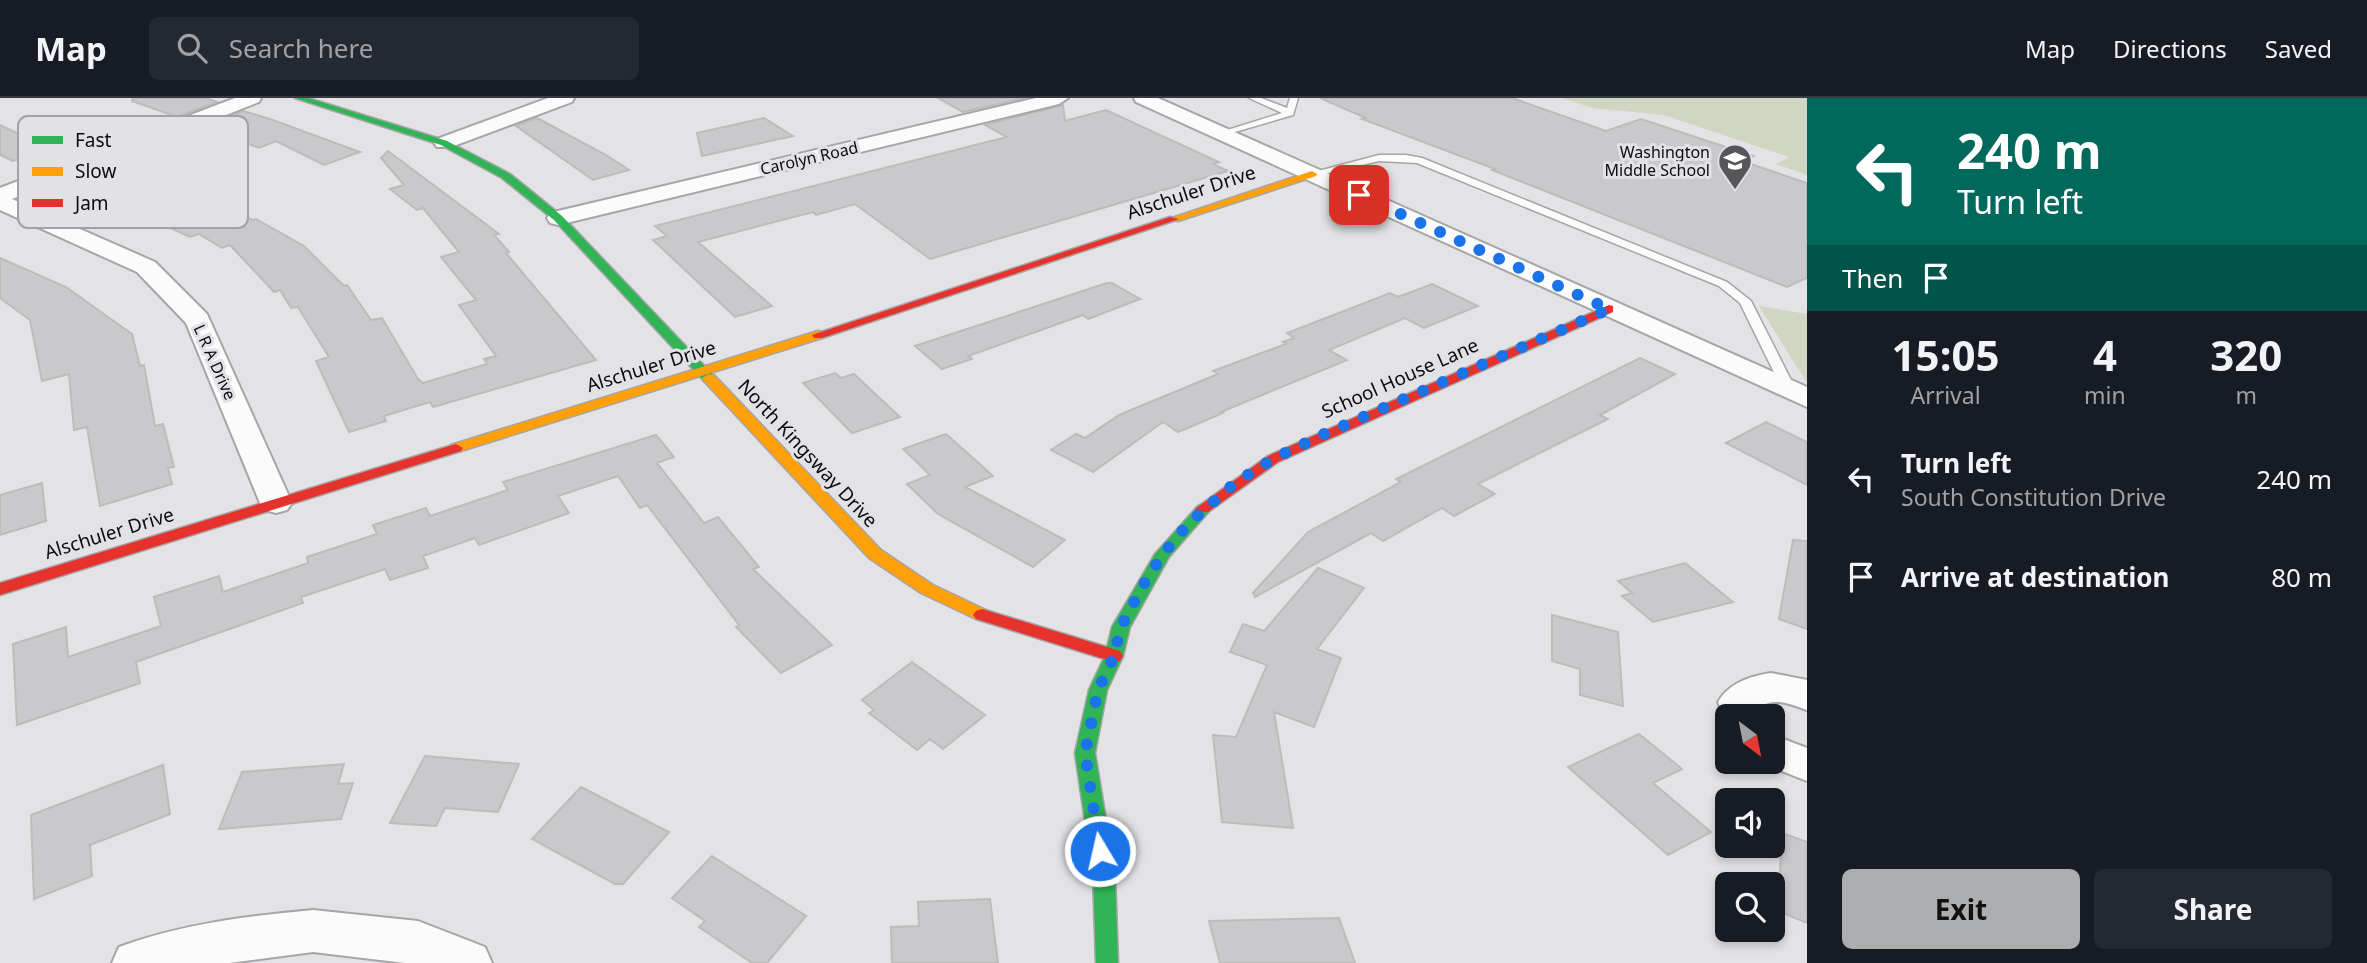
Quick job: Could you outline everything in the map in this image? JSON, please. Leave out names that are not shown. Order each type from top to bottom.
[{"type":"street","points":[[206,116],[252,98]]},
{"type":"street","name":"North Kingsway Drive","points":[[299,98],[444,143],[506,176],[558,218],[857,537],[895,570],[948,600],[985,616],[1114,656]]},
{"type":"street","points":[[444,143],[565,98]]},
{"type":"street","name":"Carolyn Road","points":[[558,218],[1059,98]]},
{"type":"street","points":[[1143,98],[1798,394]]},
{"type":"street","name":"Alschuler Drive","points":[[0,589],[704,372],[1312,174]]},
{"type":"street","points":[[0,196],[18,189]]},
{"type":"street","name":"L R A Drive","points":[[0,202],[18,210]]},
{"type":"street","name":"L R A Drive","points":[[58,228],[146,267],[198,320],[276,503]]},
{"type":"street","name":"School House Lane","points":[[1107,963],[1104,876],[1085,753],[1098,690],[1114,656],[1121,627],[1163,554],[1188,524],[1235,483],[1273,459],[1609,309]]},
{"type":"street","points":[[1739,704],[1754,688],[1783,686],[1807,695]]},
{"type":"street","points":[[1785,757],[1807,765]]},
{"type":"street","points":[[136,963],[233,940],[313,931],[418,943],[468,963]]},
{"type":"lane","points":[[1253,98],[1290,113]]},
{"type":"lane","points":[[1290,113],[1294,98]]},
{"type":"lane","points":[[1224,134],[1290,113]]},
{"type":"lane","points":[[1312,174],[1393,156],[1419,160],[1723,284],[1745,301],[1798,394]]},
{"type":"green space","points":[[1562,98],[1807,98],[1807,175],[1776,164],[1789,157],[1664,115],[1593,108]]},
{"type":"green space","points":[[1759,306],[1807,314],[1807,383]]},
{"type":"building","points":[[133,98],[206,98],[217,102],[174,116],[132,101]]},
{"type":"building","points":[[938,98],[1025,98],[963,112]]},
{"type":"building","name":"Washington Middle School","points":[[1320,98],[1512,98],[1606,131],[1641,119],[1753,156],[1742,161],[1807,183],[1807,278],[1787,287],[1492,170],[1495,169],[1362,119],[1366,118]]},
{"type":"building","points":[[1063,105],[1065,121],[1106,110],[1219,162],[1213,164],[1228,171],[930,259],[855,204],[816,215],[813,212],[698,242],[772,306],[735,317],[653,240],[667,236],[655,226],[1007,137],[985,125]]},
{"type":"building","points":[[243,111],[360,152],[324,165],[276,141],[259,148],[248,144],[248,116],[230,116]]},
{"type":"building","points":[[537,118],[629,170],[593,180],[516,126]]},
{"type":"building","points":[[764,118],[793,136],[702,156],[697,133]]},
{"type":"building","points":[[0,125],[18,134],[18,159],[13,161],[0,155]]},
{"type":"building","points":[[388,151],[499,234],[494,235],[509,252],[506,253],[596,360],[433,407],[430,402],[384,416],[386,421],[349,432],[316,361],[329,357],[298,307],[291,308],[280,290],[274,292],[230,245],[222,248],[199,234],[190,237],[170,228],[248,228],[248,218],[256,219],[304,246],[344,286],[347,285],[371,320],[382,318],[423,383],[487,364],[484,359],[496,356],[459,305],[476,300],[441,257],[459,252],[423,208],[417,210],[390,189],[404,185],[381,158]]},
{"type":"building","points":[[0,258],[66,287],[132,334],[140,366],[144,365],[155,426],[163,424],[174,467],[168,468],[172,484],[100,506],[87,427],[74,430],[69,374],[42,381],[30,320],[0,298]]},
{"type":"building","points":[[1112,283],[1140,299],[1088,319],[1083,315],[968,356],[972,359],[942,369],[915,346]]},
{"type":"building","points":[[1432,284],[1478,306],[1424,328],[1405,318],[1329,350],[1347,360],[1178,432],[1163,422],[1093,472],[1051,450],[1076,434],[1085,438],[1119,415],[1218,374],[1213,371],[1286,344],[1283,342],[1294,338],[1287,333],[1390,293],[1398,297]]},
{"type":"building","points":[[1640,358],[1675,374],[1600,415],[1608,419],[1478,484],[1495,494],[1454,516],[1442,508],[1383,541],[1371,533],[1255,597],[1253,593],[1308,532],[1401,482],[1396,479]]},
{"type":"building","points":[[835,373],[841,378],[854,374],[900,417],[852,433],[803,383]]},
{"type":"building","points":[[1766,422],[1807,442],[1807,485],[1726,443]]},
{"type":"building","points":[[946,434],[993,476],[965,487],[1065,540],[1033,567],[938,514],[907,484],[930,475],[903,449]]},
{"type":"building","points":[[656,435],[674,457],[657,463],[704,523],[718,517],[759,567],[753,569],[832,645],[781,673],[736,627],[739,625],[647,505],[640,508],[618,476],[558,496],[569,513],[479,545],[475,538],[423,556],[428,568],[390,580],[385,569],[301,597],[303,603],[136,662],[140,683],[17,725],[13,644],[66,627],[68,657],[161,626],[154,597],[219,576],[223,592],[308,563],[307,557],[377,534],[373,525],[426,508],[430,516],[508,490],[503,482]]},
{"type":"building","points":[[42,483],[46,521],[0,535],[0,495]]},
{"type":"building","points":[[1793,540],[1807,541],[1807,629],[1779,619]]},
{"type":"building","points":[[1685,563],[1733,602],[1653,622],[1622,596],[1632,593],[1618,581]]},
{"type":"building","points":[[1318,568],[1364,588],[1317,649],[1341,658],[1314,727],[1274,712],[1293,828],[1222,822],[1213,735],[1236,737],[1267,665],[1230,652],[1243,624],[1264,631]]},
{"type":"building","points":[[1552,615],[1618,632],[1623,706],[1580,695],[1580,669],[1552,661]]},
{"type":"building","points":[[912,662],[985,715],[943,749],[930,739],[917,750],[869,713],[874,710],[862,700]]},
{"type":"building","points":[[1639,734],[1682,769],[1653,783],[1711,832],[1668,855],[1568,767]]},
{"type":"building","points":[[425,756],[519,764],[498,812],[445,808],[436,826],[390,823]]},
{"type":"building","points":[[344,764],[338,784],[353,783],[341,819],[219,829],[242,772]]},
{"type":"building","points":[[163,765],[170,814],[90,845],[92,876],[34,899],[31,815]]},
{"type":"building","points":[[581,787],[669,832],[623,884],[615,884],[532,839]]},
{"type":"building","points":[[1785,834],[1807,842],[1807,923],[1785,914],[1785,872],[1780,872],[1781,858],[1785,858]]},
{"type":"building","points":[[712,856],[806,916],[767,963],[752,963],[699,927],[705,921],[672,898]]},
{"type":"building","points":[[990,899],[998,963],[892,963],[891,927],[919,926],[918,902]]},
{"type":"building","points":[[1339,918],[1355,963],[1220,963],[1209,921]]},
{"type":"traffic: fast","points":[[299,98],[444,143],[506,176],[558,218],[709,378]]},
{"type":"traffic: fast","points":[[1107,963],[1104,875],[1085,753],[1098,690],[1114,656],[1121,627],[1163,554],[1203,509]]},
{"type":"traffic: slow","points":[[1174,219],[1312,174]]},
{"type":"traffic: slow","points":[[456,448],[818,335]]},
{"type":"traffic: slow","points":[[709,378],[875,554],[927,589],[982,615]]},
{"type":"traffic: jam","points":[[818,335],[1174,219]]},
{"type":"traffic: jam","points":[[1203,509],[1273,459],[1609,309]]},
{"type":"traffic: jam","points":[[0,589],[456,448]]},
{"type":"traffic: jam","points":[[982,615],[1114,656]]},
{"type":"place","name":"Washington Middle School","points":[[1735,191]]},
{"type":"route","points":[[1100,851],[1085,753],[1098,690],[1114,656],[1121,627],[1143,585],[1163,554],[1188,524],[1235,483],[1273,459],[1609,309],[1359,195]]}]
